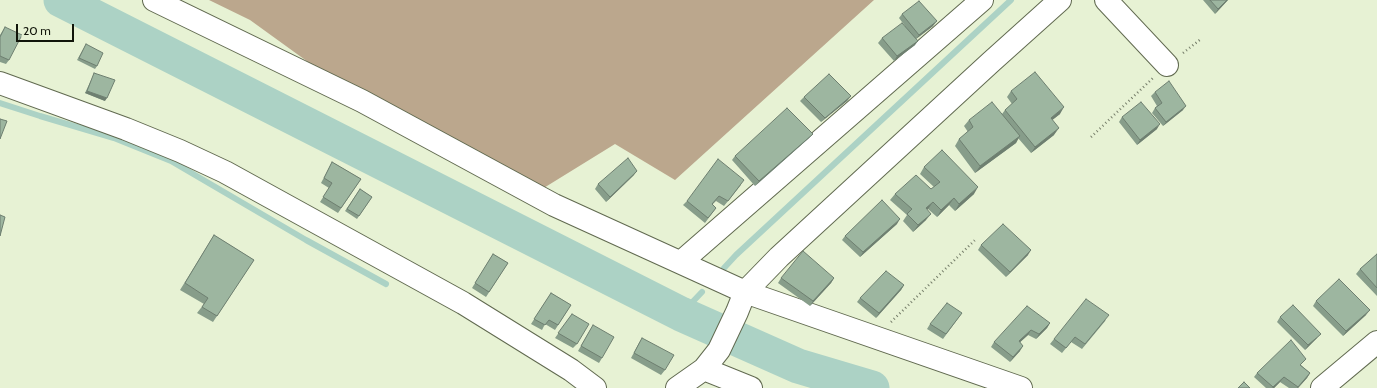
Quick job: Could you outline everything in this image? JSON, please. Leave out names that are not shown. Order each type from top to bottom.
[{"type":"street","points":[[154,0],[362,101],[554,205],[745,292],[1021,388]]},
{"type":"street","points":[[681,262],[982,0]]},
{"type":"street","points":[[677,388],[704,369],[719,350],[745,292],[779,257],[1060,0]]},
{"type":"street","points":[[1106,0],[1167,65]]},
{"type":"street","points":[[0,83],[126,129],[180,151],[225,172],[463,304],[571,370],[595,388]]},
{"type":"street","points":[[1322,388],[1377,342]]},
{"type":"street","points":[[704,369],[751,388]]},
{"type":"path","points":[[1091,137],[1167,65],[1201,40]]},
{"type":"path","points":[[875,337],[975,240]]},
{"type":"shaded area","points":[[209,0],[874,0],[675,180],[615,144],[534,194],[362,101],[250,20]]},
{"type":"building","points":[[1210,0],[1227,0],[1218,9]]},
{"type":"building","points":[[919,1],[937,21],[919,35],[902,14]]},
{"type":"building","points":[[902,23],[918,41],[897,56],[882,38]]},
{"type":"building","points":[[5,27],[22,35],[9,60],[0,56],[0,37]]},
{"type":"building","points":[[86,44],[103,53],[97,66],[79,58]]},
{"type":"building","points":[[1035,72],[1064,107],[1051,118],[1059,128],[1035,147],[1005,110],[1017,99],[1011,91]]},
{"type":"building","points":[[94,73],[115,80],[107,98],[87,91]]},
{"type":"building","points":[[829,74],[851,96],[825,118],[804,97]]},
{"type":"building","points":[[1169,81],[1186,106],[1166,122],[1155,108],[1162,103],[1155,92]]},
{"type":"building","points":[[992,102],[1020,136],[980,166],[959,139],[973,127],[969,120]]},
{"type":"building","points":[[1141,102],[1160,124],[1140,140],[1122,117]]},
{"type":"building","points":[[787,108],[813,134],[759,181],[735,156]]},
{"type":"building","points":[[0,119],[7,121],[0,139]]},
{"type":"building","points":[[942,150],[978,187],[959,204],[954,198],[941,210],[933,202],[926,208],[931,214],[918,225],[907,214],[912,209],[895,194],[916,175],[931,189],[940,182],[924,167]]},
{"type":"building","points":[[628,158],[637,171],[610,197],[598,184]]},
{"type":"building","points":[[718,159],[744,180],[728,201],[719,196],[712,204],[716,208],[708,218],[687,201]]},
{"type":"building","points":[[332,162],[361,179],[341,208],[323,197],[332,183],[324,178]]},
{"type":"building","points":[[360,189],[372,197],[359,216],[347,209]]},
{"type":"building","points":[[882,200],[900,219],[863,252],[845,236]]},
{"type":"building","points":[[0,215],[5,217],[0,236]]},
{"type":"building","points":[[1003,224],[1031,250],[1010,272],[981,245]]},
{"type":"building","points":[[214,235],[254,260],[217,316],[202,307],[208,298],[185,283]]},
{"type":"building","points":[[803,251],[834,278],[813,301],[781,278]]},
{"type":"building","points":[[493,254],[508,263],[489,292],[475,283]]},
{"type":"building","points":[[1377,254],[1377,288],[1360,269]]},
{"type":"building","points":[[886,271],[904,285],[879,313],[860,298]]},
{"type":"building","points":[[1339,279],[1370,310],[1346,331],[1316,301]]},
{"type":"building","points":[[551,293],[571,305],[558,325],[549,320],[545,325],[534,319]]},
{"type":"building","points":[[1086,299],[1109,315],[1085,344],[1075,337],[1066,348],[1054,339]]},
{"type":"building","points":[[947,303],[962,313],[946,334],[930,324]]},
{"type":"building","points":[[1293,305],[1321,334],[1308,345],[1280,317]]},
{"type":"building","points":[[1027,306],[1050,323],[1039,334],[1031,330],[1019,341],[1023,346],[1013,357],[994,342]]},
{"type":"building","points":[[572,314],[589,324],[577,344],[558,333]]},
{"type":"building","points":[[593,325],[614,337],[602,358],[581,346]]},
{"type":"building","points":[[642,338],[674,355],[665,370],[634,353]]},
{"type":"building","points":[[1291,340],[1306,359],[1300,365],[1310,373],[1298,387],[1284,377],[1273,387],[1257,373]]},
{"type":"building","points":[[1244,382],[1250,388],[1238,388]]},
{"type":"waterway","points":[[61,0],[681,314],[798,366],[872,388]]},
{"type":"waterway","points":[[724,268],[736,255],[1011,0]]},
{"type":"waterway","points":[[0,103],[114,138],[171,161],[306,240],[386,284]]},
{"type":"waterway","points":[[681,314],[702,292]]}]
